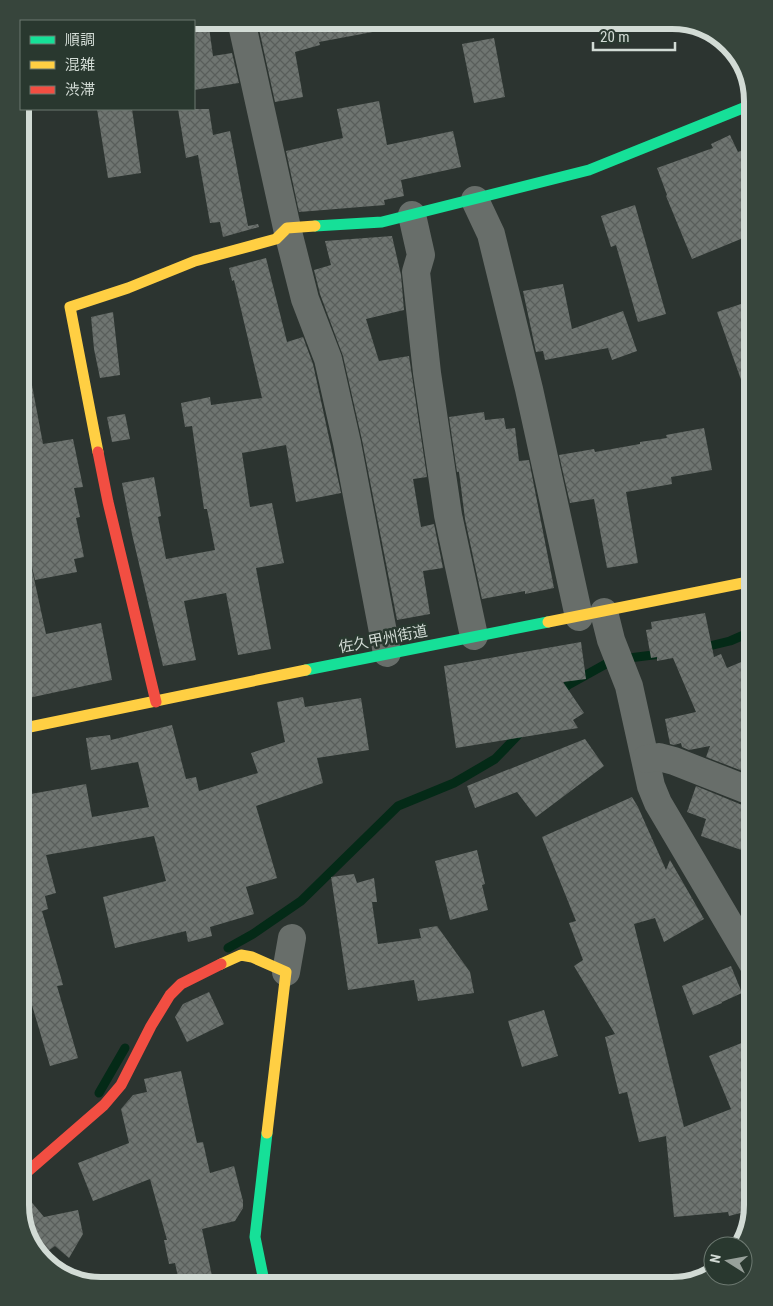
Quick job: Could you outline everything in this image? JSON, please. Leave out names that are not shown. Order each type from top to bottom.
[{"type":"street","points":[[242,29],[305,299],[328,359],[347,443],[388,653]]},
{"type":"street","points":[[156,702],[108,502],[70,307],[128,288],[195,261],[276,239],[287,228],[382,222],[589,170],[744,108]]},
{"type":"street","points":[[475,200],[491,234],[529,390],[591,615],[611,640],[629,686],[651,786],[658,804],[744,949]]},
{"type":"street","points":[[412,215],[421,255],[416,272],[427,374],[448,515],[474,636]]},
{"type":"street","name":"佐久甲州街道","points":[[29,727],[388,653],[591,615],[744,583]]},
{"type":"street","points":[[646,759],[658,757],[674,761],[744,788]]},
{"type":"street","points":[[263,1277],[255,1237],[286,972],[292,938]]},
{"type":"street","points":[[29,1170],[104,1105],[121,1085],[151,1026],[170,995],[181,984],[203,972],[241,956],[252,957],[286,972]]},
{"type":"building","points":[[195,29],[209,29],[213,56],[232,53],[239,83],[195,90]]},
{"type":"building","points":[[259,29],[378,29],[378,31],[319,42],[320,45],[295,52],[303,97],[275,102]]},
{"type":"building","points":[[494,38],[505,97],[474,103],[462,44]]},
{"type":"building","points":[[379,101],[387,145],[453,131],[461,167],[401,180],[404,196],[384,200],[385,205],[299,212],[286,151],[343,138],[337,109]]},
{"type":"building","points":[[209,109],[213,135],[230,131],[248,226],[258,224],[259,227],[223,237],[220,222],[210,223],[198,155],[186,158],[178,110]]},
{"type":"building","points":[[97,110],[132,110],[141,173],[108,178]]},
{"type":"building","points":[[730,135],[738,152],[744,149],[744,238],[692,259],[666,196],[657,168],[713,148],[711,144]]},
{"type":"building","points":[[635,205],[666,314],[638,322],[616,245],[611,247],[601,216]]},
{"type":"building","points":[[392,236],[401,275],[404,310],[366,319],[379,361],[409,356],[427,477],[413,479],[421,527],[434,524],[443,568],[423,571],[430,614],[397,620],[362,440],[343,356],[320,294],[314,270],[331,265],[325,241]]},
{"type":"building","points":[[266,258],[287,342],[303,337],[313,364],[341,493],[296,502],[286,445],[242,453],[250,507],[272,503],[284,563],[256,568],[271,649],[238,655],[226,593],[184,601],[196,660],[163,666],[122,483],[154,477],[161,516],[158,517],[166,559],[215,550],[207,509],[204,509],[192,426],[185,427],[181,403],[210,397],[211,405],[262,398],[234,280],[232,281],[229,268]]},
{"type":"building","points":[[563,284],[572,329],[623,311],[637,351],[612,360],[608,348],[545,360],[543,351],[536,352],[523,291]]},
{"type":"building","points":[[744,303],[744,388],[717,312]]},
{"type":"building","points":[[113,312],[120,375],[100,378],[94,349],[91,317]]},
{"type":"building","points":[[29,380],[31,380],[43,444],[73,439],[83,487],[74,488],[80,517],[76,518],[84,557],[74,559],[77,572],[35,580],[29,555]]},
{"type":"building","points":[[484,412],[485,420],[504,418],[506,429],[515,428],[519,461],[529,460],[554,588],[525,594],[525,591],[482,599],[465,519],[449,417]]},
{"type":"building","points":[[125,414],[130,439],[112,442],[107,417]]},
{"type":"building","points":[[704,428],[712,470],[671,477],[672,484],[626,492],[638,563],[607,568],[594,499],[570,503],[559,455],[594,449],[595,452],[640,444],[640,442],[667,438],[666,435]]},
{"type":"building","points":[[29,560],[46,634],[101,623],[112,680],[29,698]]},
{"type":"building","points":[[705,613],[714,657],[721,654],[727,668],[744,661],[744,772],[706,757],[710,746],[689,750],[682,747],[681,743],[670,744],[665,719],[696,712],[673,658],[657,661],[657,657],[651,658],[646,630],[652,629],[651,622]]},
{"type":"building","points":[[581,642],[586,679],[563,682],[584,713],[573,720],[578,728],[456,748],[444,666]]},
{"type":"building","points":[[303,697],[305,707],[361,698],[369,750],[317,758],[323,783],[256,806],[277,878],[246,887],[254,914],[210,927],[212,936],[188,942],[186,931],[115,948],[103,897],[166,881],[154,836],[46,855],[56,893],[45,896],[48,909],[42,911],[63,985],[57,986],[78,1058],[50,1066],[29,995],[29,794],[86,784],[92,817],[149,807],[138,762],[91,770],[86,738],[110,735],[111,740],[172,725],[186,779],[196,777],[199,791],[258,773],[251,753],[285,742],[277,702]]},
{"type":"building","points":[[585,739],[604,766],[536,817],[517,792],[475,808],[467,786]]},
{"type":"building","points":[[696,786],[744,806],[744,851],[701,836],[706,819],[687,812]]},
{"type":"building","points":[[632,797],[666,870],[670,860],[704,919],[664,942],[655,918],[634,924],[684,1127],[731,1109],[709,1056],[744,1042],[744,1212],[729,1216],[728,1212],[674,1217],[666,1136],[639,1142],[627,1092],[619,1094],[605,1037],[615,1034],[574,966],[583,960],[569,923],[576,921],[542,837]]},
{"type":"building","points":[[477,850],[485,884],[482,885],[488,910],[450,920],[435,861]]},
{"type":"building","points":[[354,874],[357,883],[374,878],[377,902],[372,902],[378,944],[421,938],[419,929],[437,926],[470,972],[474,993],[418,1001],[414,980],[348,990],[331,877]]},
{"type":"building","points":[[731,966],[742,993],[693,1015],[682,986]]},
{"type":"building","points":[[209,992],[224,1024],[187,1042],[175,1017],[183,1004]]},
{"type":"building","points":[[544,1010],[558,1056],[522,1067],[508,1021]]},
{"type":"building","points":[[181,1071],[197,1143],[203,1142],[210,1173],[234,1166],[243,1208],[235,1221],[202,1229],[212,1276],[178,1277],[175,1263],[169,1264],[164,1240],[167,1240],[150,1179],[93,1201],[78,1163],[129,1143],[121,1109],[133,1095],[147,1092],[144,1079]]},
{"type":"building","points":[[29,1199],[44,1217],[78,1210],[83,1234],[69,1258],[55,1246],[46,1252],[36,1237],[29,1215]]},
{"type":"waterway","points":[[701,648],[730,641],[744,635]]},
{"type":"waterway","points":[[559,694],[568,685],[613,660],[661,654]]},
{"type":"waterway","points":[[228,948],[253,934],[301,901],[398,806],[454,783],[495,759],[522,731]]},
{"type":"waterway","points":[[99,1093],[125,1048]]},
{"type":"traffic: fast","points":[[315,226],[382,222],[589,170],[744,108]]},
{"type":"traffic: fast","points":[[306,670],[548,622]]},
{"type":"traffic: fast","points":[[263,1277],[255,1237],[267,1133]]},
{"type":"traffic: slow","points":[[98,452],[70,307],[128,288],[195,261],[276,239],[287,228],[315,226]]},
{"type":"traffic: slow","points":[[548,622],[744,583]]},
{"type":"traffic: slow","points":[[29,727],[306,670]]},
{"type":"traffic: slow","points":[[221,964],[241,955],[252,957],[286,972],[267,1133]]},
{"type":"traffic: jam","points":[[98,452],[108,502],[156,702]]},
{"type":"traffic: jam","points":[[29,1170],[104,1105],[121,1085],[151,1026],[170,995],[181,984],[221,964]]}]
